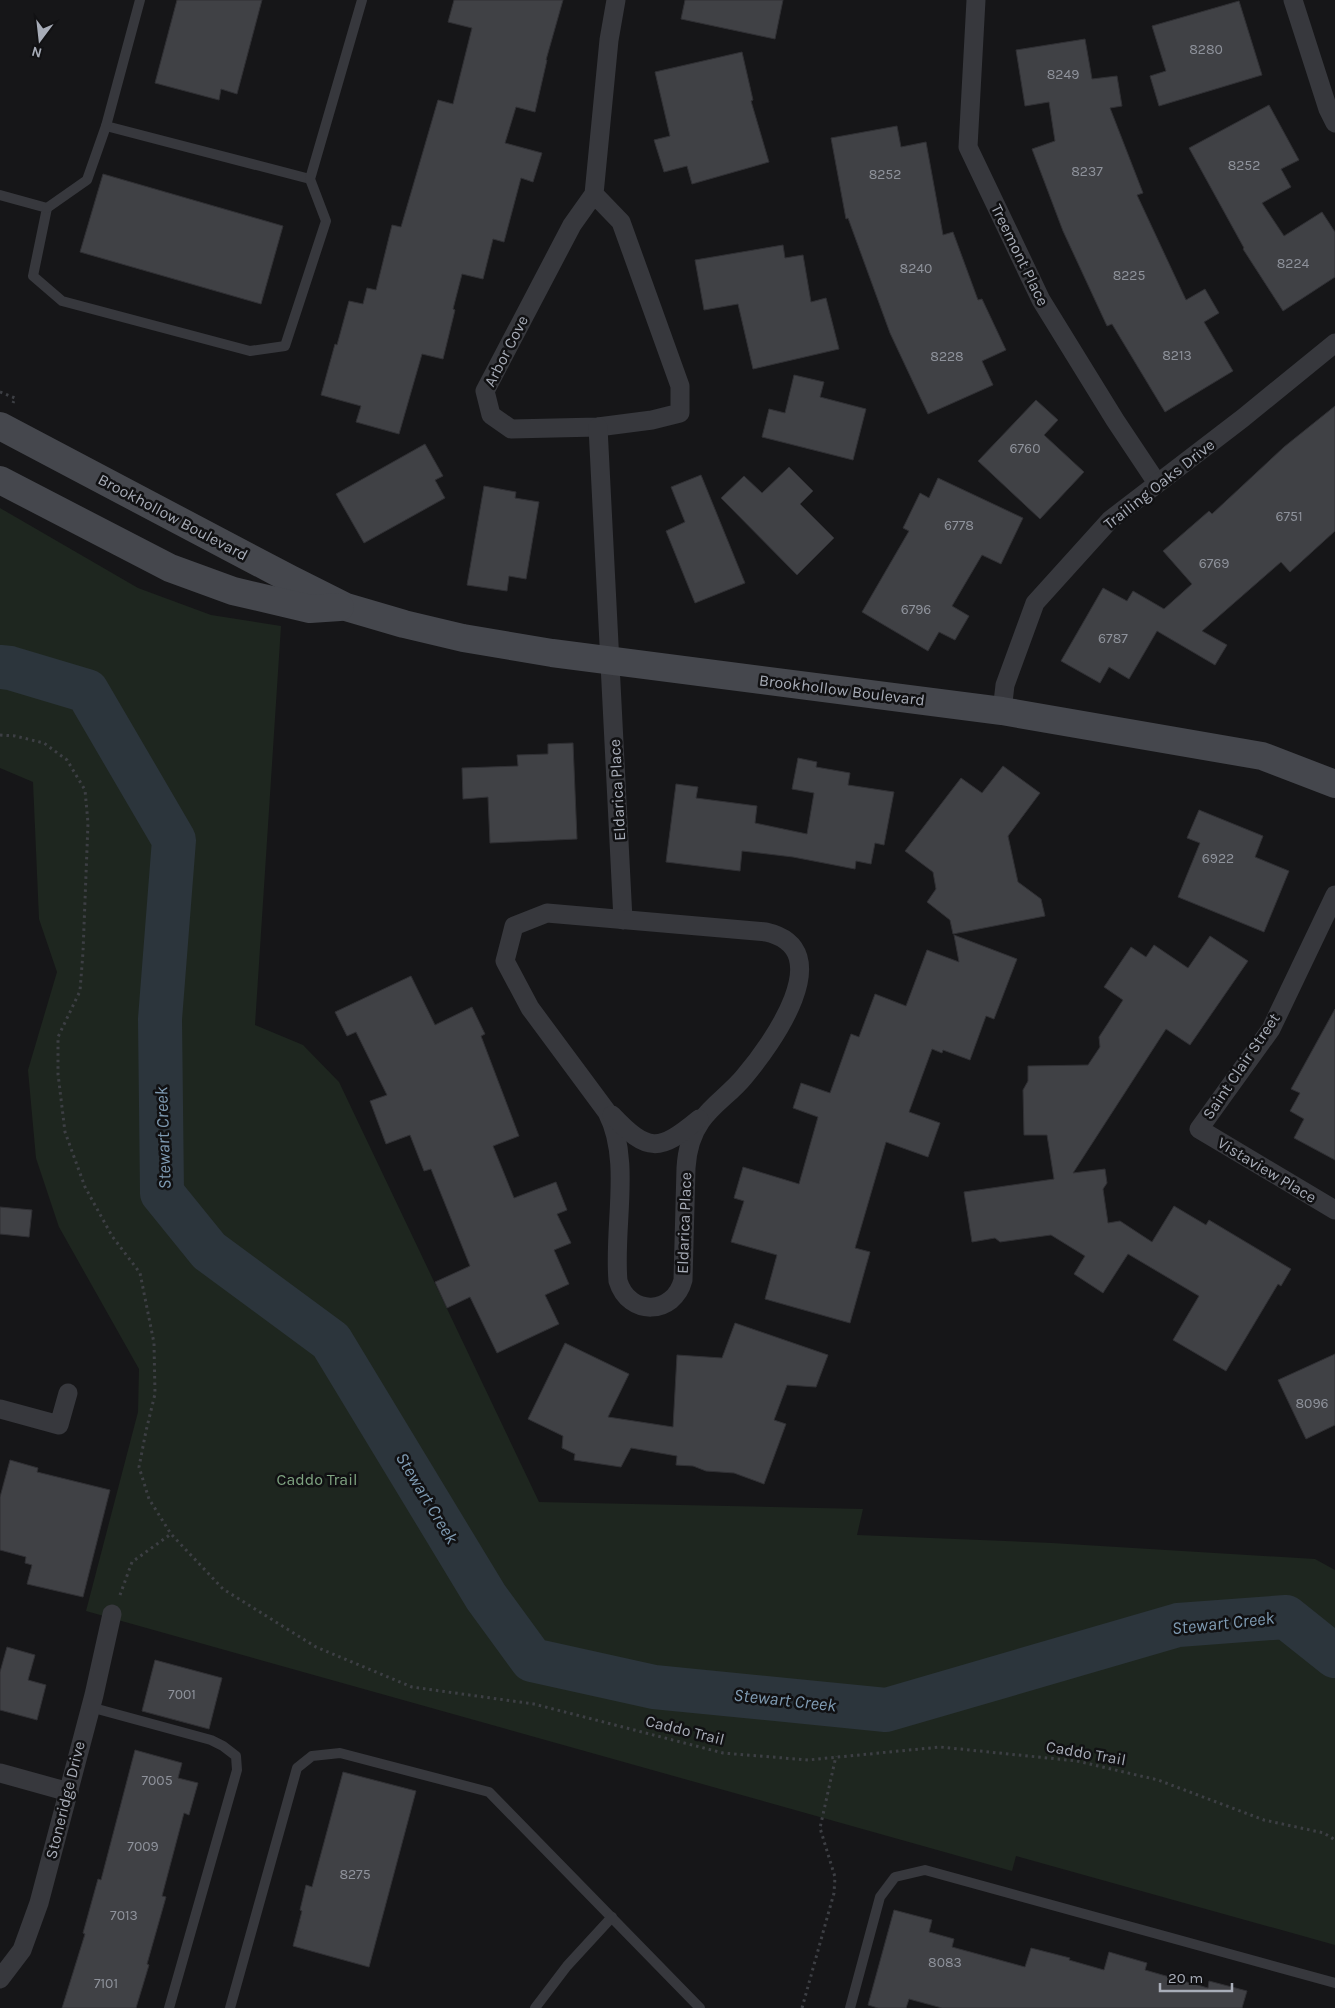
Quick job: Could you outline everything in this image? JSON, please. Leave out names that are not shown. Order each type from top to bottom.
[{"type":"street","points":[[594,194],[608,40],[616,0]]},
{"type":"street","name":"Treemont Place","points":[[976,0],[968,147],[1041,300],[1115,420],[1158,483]]},
{"type":"street","points":[[1293,0],[1328,109],[1335,122]]},
{"type":"street","name":"Arbor Cove","points":[[594,194],[622,222],[680,386],[680,413],[652,420],[598,427],[511,429],[491,415],[484,391],[572,225],[594,194]]},
{"type":"street","name":"Trailing Oaks Drive","points":[[1002,711],[1005,685],[1035,603],[1110,520],[1243,418],[1335,343]]},
{"type":"street","name":"Brookhollow Boulevard","points":[[0,426],[346,607],[404,624],[463,638],[610,661],[1002,711],[1262,756],[1335,784]]},
{"type":"street","points":[[598,427],[610,661]]},
{"type":"street","name":"Brookhollow Boulevard","points":[[0,480],[170,568],[233,591],[310,609],[346,607]]},
{"type":"street","name":"Eldarica Place","points":[[610,661],[623,920]]},
{"type":"street","name":"Saint Clair Street","points":[[1199,1129],[1270,1029],[1335,895]]},
{"type":"street","name":"Eldarica Place","points":[[546,913],[623,920],[766,932],[782,937],[789,943],[801,965],[800,981],[776,1033],[743,1078],[696,1128],[687,1155],[684,1274],[682,1285],[670,1301],[660,1306],[650,1307],[630,1301],[622,1291],[618,1281],[619,1149],[613,1124],[530,1008],[506,961],[514,926],[546,913]]},
{"type":"street","name":"Eldarica Place","points":[[596,1098],[634,1137],[644,1142],[656,1143],[673,1139],[715,1106]]},
{"type":"street","name":"Vistaview Place","points":[[1199,1129],[1335,1210]]},
{"type":"street","points":[[0,1409],[59,1425],[68,1393]]},
{"type":"street","name":"Stoneridge Drive","points":[[0,1979],[22,1950],[39,1904],[112,1614]]},
{"type":"street","points":[[0,1773],[68,1792]]},
{"type":"lane","points":[[140,0],[106,126],[87,180],[47,208],[33,276],[62,301],[250,351],[285,346],[326,221],[310,178],[362,0]]},
{"type":"lane","points":[[106,126],[310,178]]},
{"type":"lane","points":[[0,196],[47,208]]},
{"type":"lane","points":[[90,1707],[211,1740],[236,1756],[237,1770],[170,2008]]},
{"type":"lane","points":[[230,2008],[298,1768],[312,1756],[340,1753],[489,1792],[700,2008]]},
{"type":"lane","points":[[850,2008],[880,1897],[896,1877],[926,1870],[1335,1983]]},
{"type":"lane","points":[[535,2008],[567,1966],[612,1917]]},
{"type":"path","name":"Caddo Trail","points":[[0,735],[15,736],[44,743],[67,760],[85,790],[88,823],[80,991],[58,1036],[58,1074],[65,1132],[85,1187],[112,1236],[140,1273],[154,1343],[155,1394],[139,1467],[149,1499],[171,1534],[223,1589],[316,1647],[412,1687],[534,1704],[723,1753],[808,1760],[940,1747],[1077,1761],[1158,1780],[1264,1820],[1324,1833],[1335,1840]]},
{"type":"path","points":[[112,1614],[132,1562],[171,1534]]},
{"type":"path","points":[[802,2008],[834,1893],[836,1877],[820,1828],[836,1756]]},
{"type":"green space","name":"Caddo Trail","points":[[0,508],[138,588],[211,615],[281,626],[255,1025],[303,1045],[339,1082],[539,1502],[863,1509],[857,1535],[1052,1543],[1315,1559],[1335,1570],[1335,1945],[1016,1856],[1012,1871],[86,1611],[138,1412],[139,1369],[59,1227],[36,1158],[28,1070],[57,972],[39,919],[33,782],[0,768]]},
{"type":"building","points":[[177,0],[262,0],[237,94],[221,89],[219,100],[155,83]]},
{"type":"building","points":[[454,0],[563,0],[546,60],[535,112],[516,107],[505,143],[542,153],[533,182],[521,178],[504,242],[493,239],[483,279],[462,274],[443,359],[422,354],[399,434],[356,422],[361,406],[321,395],[349,301],[363,304],[367,288],[376,290],[392,225],[401,227],[438,100],[453,104],[472,28],[448,22]]},
{"type":"building","points":[[685,0],[783,0],[775,39],[681,19]]},
{"type":"building","points":[[1239,1],[1262,75],[1159,106],[1150,76],[1166,71],[1152,26]]},
{"type":"building","points":[[1085,39],[1092,79],[1117,76],[1122,106],[1110,108],[1143,193],[1137,195],[1186,300],[1205,289],[1219,313],[1204,322],[1233,371],[1165,412],[1112,324],[1107,326],[1063,231],[1032,149],[1055,141],[1049,102],[1025,106],[1016,50]]},
{"type":"building","points":[[742,52],[753,100],[751,101],[769,162],[692,184],[687,166],[664,172],[654,140],[670,136],[655,72]]},
{"type":"building","points":[[1269,105],[1299,160],[1281,169],[1291,187],[1262,203],[1284,236],[1322,212],[1335,232],[1335,277],[1283,311],[1243,249],[1189,148]]},
{"type":"building","points":[[897,126],[901,147],[926,142],[943,235],[953,232],[978,300],[982,299],[1006,350],[982,361],[993,385],[928,414],[890,333],[848,218],[846,219],[831,138]]},
{"type":"building","points":[[103,174],[283,226],[261,304],[80,252]]},
{"type":"building","points":[[783,245],[785,258],[803,255],[811,302],[826,298],[839,349],[753,369],[738,304],[704,310],[695,260]]},
{"type":"building","points":[[794,375],[824,382],[820,397],[866,409],[853,460],[762,437],[769,409],[785,413]]},
{"type":"building","points":[[1036,400],[1058,420],[1044,435],[1084,472],[1040,519],[978,461]]},
{"type":"building","points":[[1335,406],[1335,531],[1290,572],[1281,562],[1202,631],[1227,645],[1215,665],[1157,631],[1129,679],[1109,667],[1100,683],[1061,661],[1103,588],[1127,601],[1133,591],[1164,609],[1192,584],[1163,551],[1209,511],[1212,514],[1284,447]]},
{"type":"building","points":[[425,444],[443,476],[435,480],[445,498],[364,543],[336,494]]},
{"type":"building","points":[[789,467],[813,491],[800,504],[834,538],[797,575],[721,498],[744,476],[762,493]]},
{"type":"building","points":[[701,475],[745,583],[695,603],[666,531],[685,522],[671,487]]},
{"type":"building","points":[[938,478],[1023,518],[1001,564],[982,555],[952,606],[969,616],[955,640],[939,632],[928,651],[862,612],[909,531],[903,528],[920,493],[929,498]]},
{"type":"building","points":[[484,486],[516,492],[515,498],[539,502],[526,579],[509,576],[507,591],[467,585]]},
{"type":"building","points":[[573,743],[577,839],[490,843],[488,797],[463,799],[462,768],[518,766],[517,755],[548,754],[548,744]]},
{"type":"building","points":[[798,758],[817,762],[816,767],[850,773],[848,785],[894,792],[884,845],[875,843],[871,864],[856,861],[855,869],[793,857],[742,851],[740,871],[666,862],[676,784],[698,787],[696,798],[757,806],[755,823],[807,834],[814,793],[792,789]]},
{"type":"building","points":[[1003,766],[1040,793],[1008,836],[1018,882],[1041,899],[1045,916],[953,934],[950,920],[927,902],[936,889],[933,872],[905,851],[961,778],[982,793]]},
{"type":"building","points":[[1199,810],[1263,836],[1255,857],[1289,871],[1264,932],[1178,897],[1200,843],[1187,838]]},
{"type":"building","points":[[954,935],[1017,959],[994,1019],[986,1016],[970,1060],[943,1050],[942,1053],[932,1049],[909,1112],[940,1123],[928,1157],[886,1142],[855,1248],[870,1252],[850,1323],[765,1299],[777,1255],[731,1242],[744,1201],[734,1198],[743,1167],[799,1184],[818,1117],[793,1108],[801,1083],[830,1093],[851,1034],[859,1037],[875,994],[906,1006],[927,950],[959,962]]},
{"type":"building","points":[[1210,936],[1248,961],[1190,1045],[1166,1029],[1073,1173],[1105,1169],[1107,1183],[1103,1189],[1108,1223],[1120,1221],[1152,1242],[1174,1206],[1206,1225],[1209,1220],[1291,1269],[1281,1286],[1278,1284],[1226,1371],[1173,1340],[1199,1296],[1128,1254],[1103,1293],[1074,1274],[1085,1256],[1051,1235],[1000,1242],[995,1238],[972,1242],[964,1192],[1054,1179],[1047,1135],[1024,1135],[1023,1090],[1028,1081],[1028,1066],[1088,1065],[1100,1047],[1099,1037],[1123,1000],[1104,987],[1131,947],[1146,957],[1154,945],[1188,968]]},
{"type":"building","points":[[411,976],[435,1025],[472,1007],[485,1034],[481,1036],[519,1136],[493,1146],[514,1198],[556,1182],[567,1210],[557,1214],[571,1243],[554,1250],[569,1284],[545,1295],[559,1324],[497,1353],[470,1297],[447,1308],[435,1282],[470,1266],[431,1169],[424,1171],[410,1135],[386,1144],[370,1101],[387,1095],[356,1032],[347,1036],[335,1012]]},
{"type":"building","points":[[1335,1009],[1335,1160],[1294,1138],[1304,1119],[1290,1111],[1300,1093],[1291,1089]]},
{"type":"building","points":[[0,1207],[32,1210],[29,1237],[0,1234]]},
{"type":"building","points":[[735,1323],[828,1355],[816,1387],[787,1385],[774,1420],[786,1424],[764,1484],[734,1473],[706,1471],[693,1466],[676,1465],[677,1456],[631,1448],[621,1467],[574,1460],[575,1454],[562,1448],[563,1436],[528,1419],[565,1343],[629,1374],[608,1417],[673,1427],[677,1355],[722,1358]]},
{"type":"building","points":[[1335,1354],[1335,1425],[1306,1439],[1278,1380]]},
{"type":"building","points":[[10,1460],[38,1468],[37,1472],[110,1490],[83,1597],[27,1584],[32,1565],[25,1563],[26,1557],[0,1550],[0,1497]]},
{"type":"building","points":[[7,1647],[35,1655],[28,1680],[46,1685],[37,1720],[0,1710],[0,1672]]},
{"type":"building","points":[[155,1660],[222,1678],[209,1729],[142,1711]]},
{"type":"building","points":[[135,1750],[182,1763],[178,1778],[198,1783],[189,1815],[184,1813],[162,1896],[166,1897],[147,1964],[149,1965],[136,2008],[62,2008],[85,1934],[83,1933],[98,1879],[101,1880]]},
{"type":"building","points":[[343,1772],[416,1791],[369,1967],[293,1946],[302,1911],[300,1910],[306,1885],[312,1887]]},
{"type":"building","points":[[894,1910],[932,1920],[929,1932],[954,1939],[952,1947],[1025,1967],[1031,1948],[1070,1958],[1069,1960],[1104,1970],[1109,1952],[1147,1963],[1145,1970],[1208,1988],[1209,1981],[1247,1991],[1242,2008],[942,2008],[909,1999],[906,2008],[878,2008],[868,2005]]},
{"type":"waterway","name":"Stewart Creek","points":[[0,667],[10,668],[87,691],[174,840],[160,1019],[162,1193],[209,1251],[331,1341],[486,1597],[532,1660],[654,1687],[886,1710],[1178,1625],[1286,1617],[1335,1656]]}]
